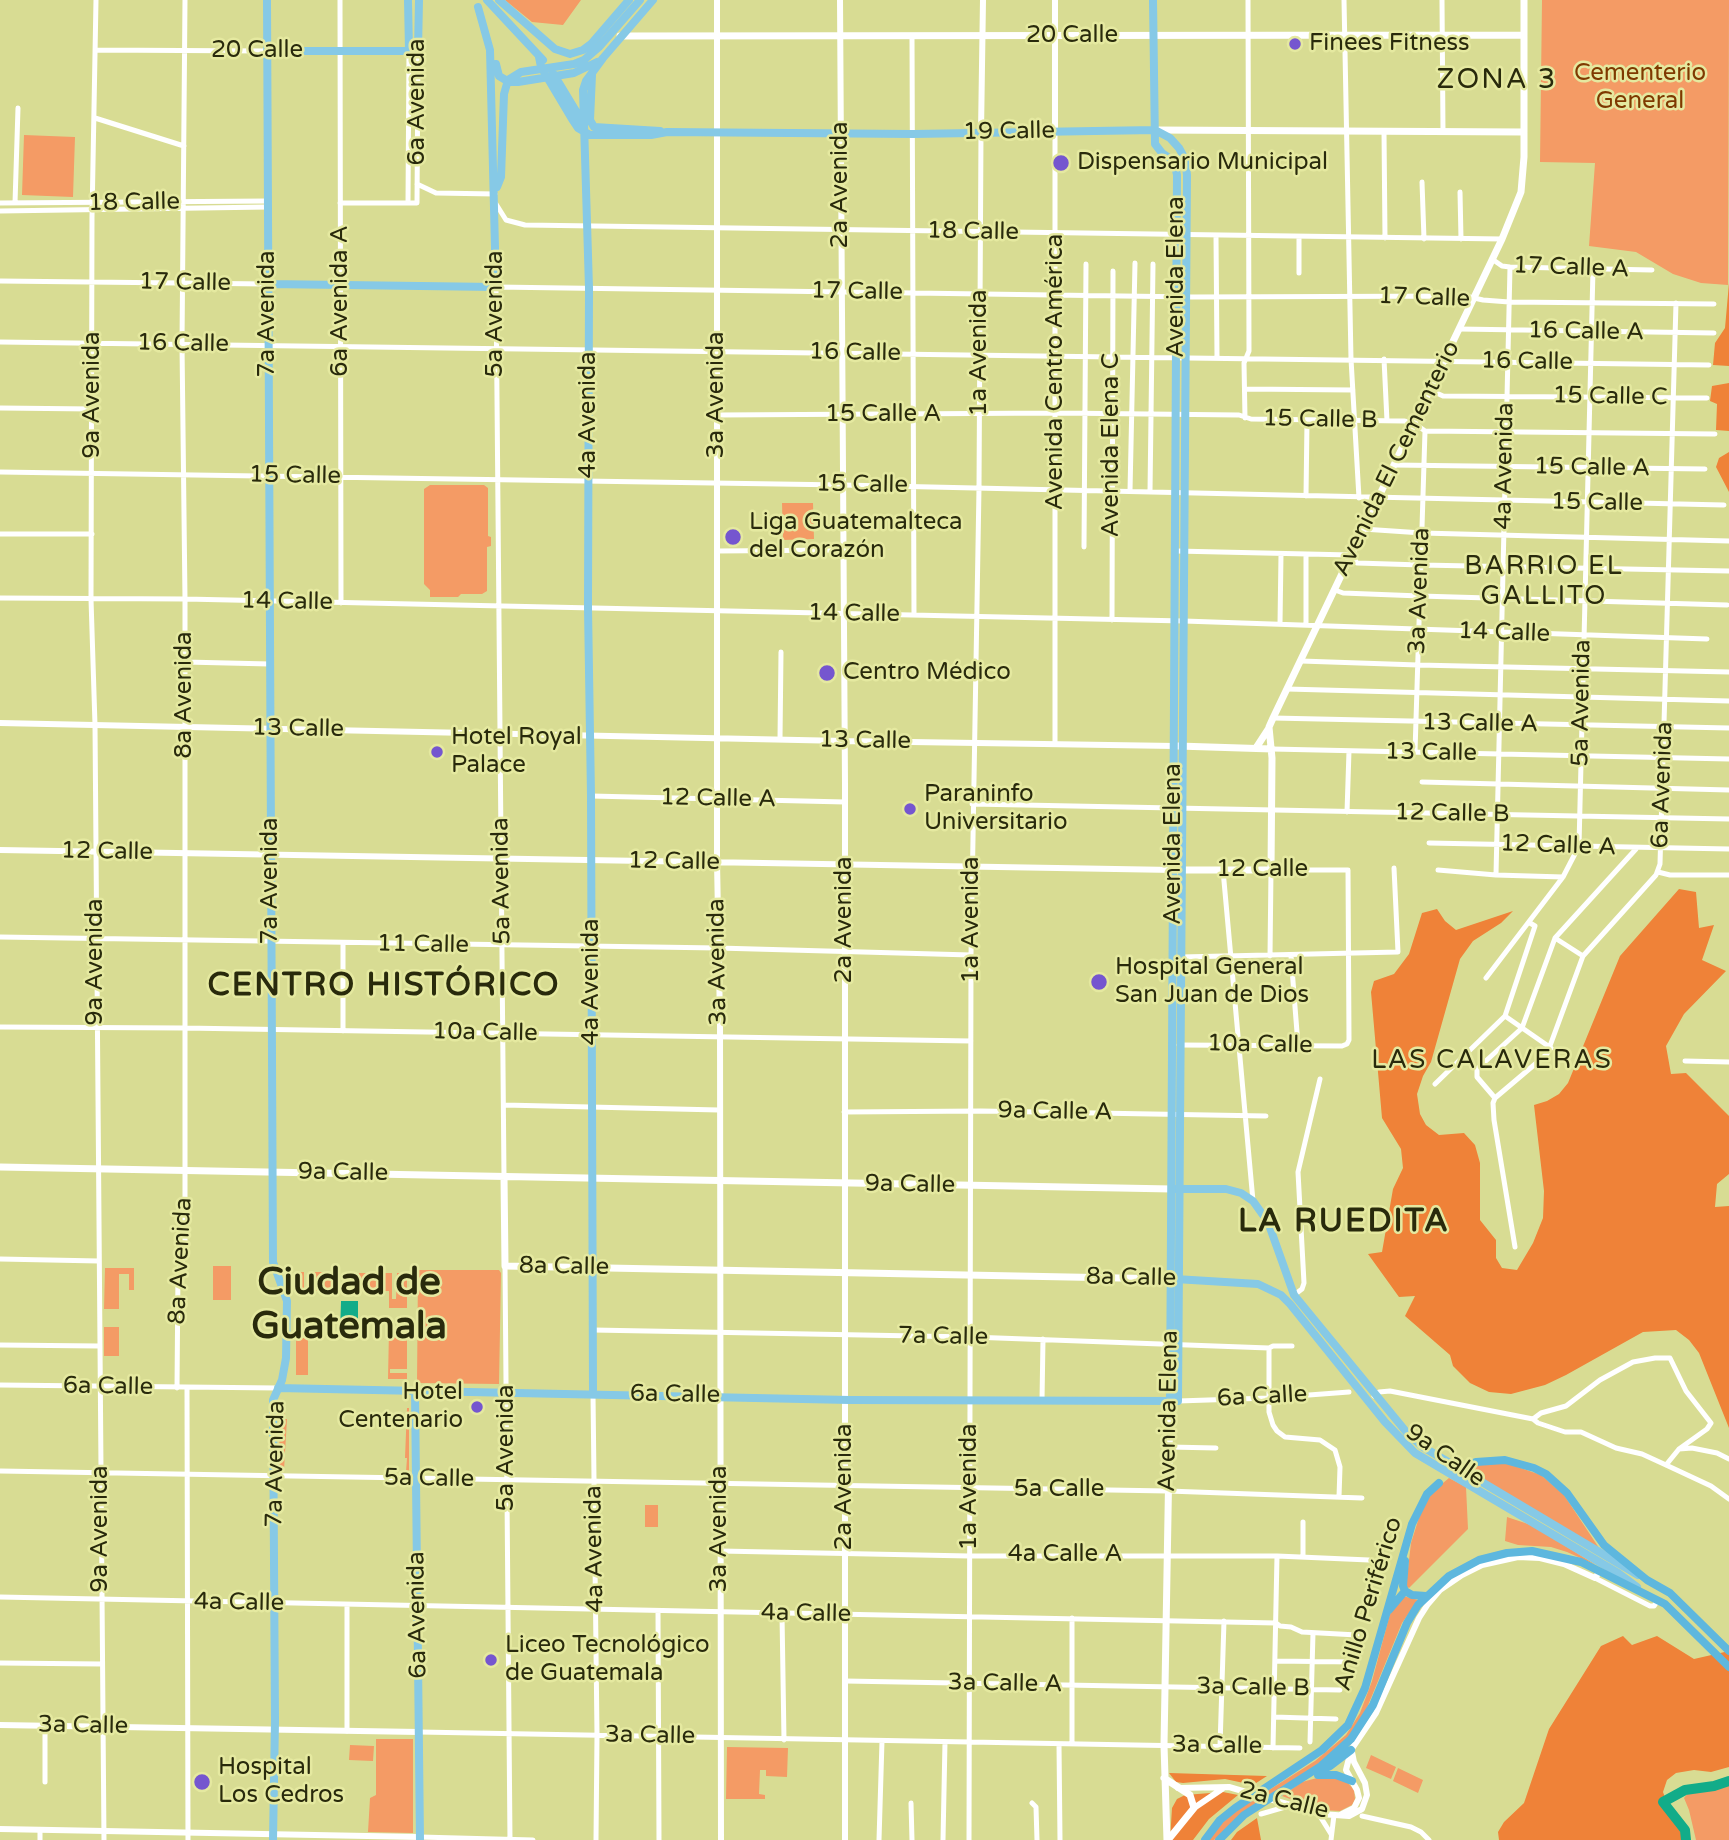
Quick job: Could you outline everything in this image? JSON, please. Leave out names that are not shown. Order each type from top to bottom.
[{"type":"highway","points":[[1462,1467],[1476,1462],[1505,1460],[1546,1474],[1567,1493],[1604,1545],[1647,1580],[1670,1594],[1729,1651]]},
{"type":"highway","name":"Anillo Periférico","points":[[1205,1840],[1220,1820],[1322,1750],[1348,1725],[1365,1688],[1418,1508],[1438,1483]]},
{"type":"highway","points":[[1406,1544],[1403,1586],[1405,1591],[1412,1595],[1426,1596]]},
{"type":"highway","name":"Anillo Periférico","points":[[1219,1840],[1244,1815],[1301,1779],[1351,1739],[1366,1718],[1407,1623],[1426,1596],[1441,1581],[1479,1560],[1507,1553],[1541,1552],[1581,1562],[1598,1575],[1642,1591],[1661,1602],[1729,1667]]},
{"type":"highway","points":[[1387,1612],[1405,1591]]},
{"type":"highway","points":[[1301,1779],[1327,1768],[1352,1750]]},
{"type":"highway","points":[[1301,1779],[1336,1774],[1352,1782]]},
{"type":"main road","name":"7a Avenida","points":[[267,0],[273,1262],[287,1301],[286,1358],[273,1400],[273,1837]]},
{"type":"main road","name":"6a Avenida","points":[[408,0],[413,51]]},
{"type":"main road","name":"6a Avenida","points":[[413,51],[418,0]]},
{"type":"main road","points":[[487,0],[546,62],[584,124]]},
{"type":"main road","points":[[499,0],[555,49],[570,54],[591,44],[629,0]]},
{"type":"main road","points":[[495,191],[501,177],[504,94],[508,80],[518,73],[584,60],[640,0]]},
{"type":"main road","points":[[653,0],[592,74],[590,120],[594,127],[667,132]]},
{"type":"main road","name":"Avenida Elena","points":[[1153,0],[1155,144],[1177,167],[1182,235]]},
{"type":"main road","name":"Avenida El Cementerio","points":[[1256,748],[1269,727],[1459,330],[1521,192],[1524,0]]},
{"type":"main road","points":[[476,4],[487,18],[492,33],[496,71],[501,78],[509,82],[578,72],[603,58]]},
{"type":"main road","name":"5a Avenida","points":[[476,4],[490,50],[496,204],[496,287]]},
{"type":"main road","name":"20 Calle","points":[[621,36],[1524,35]]},
{"type":"main road","name":"20 Calle","points":[[267,51],[413,51]]},
{"type":"main road","name":"19 Calle","points":[[539,57],[541,67],[578,128],[590,135],[626,136],[667,132],[841,135],[1155,130],[1524,132]]},
{"type":"main road","name":"4a Avenida","points":[[592,74],[583,90],[589,288],[588,608],[592,796],[593,1394]]},
{"type":"main road","name":"Avenida Elena","points":[[1155,130],[1175,143],[1185,159],[1181,297],[1174,1401],[1168,1491],[1164,1745],[1166,1820]]},
{"type":"main road","name":"17 Calle","points":[[268,284],[496,287]]},
{"type":"main road","points":[[1269,727],[1272,749],[1271,870]]},
{"type":"main road","name":"13 Calle","points":[[1179,746],[1272,749]]},
{"type":"main road","name":"12 Calle","points":[[1178,870],[1271,870]]},
{"type":"main road","name":"9a Calle","points":[[0,1167],[1226,1189],[1241,1193],[1253,1201],[1268,1222],[1294,1295],[1400,1426],[1423,1447],[1647,1580]]},
{"type":"main road","name":"5a Avenida","points":[[504,1176],[505,1266]]},
{"type":"main road","name":"8a Calle","points":[[505,1266],[1175,1279],[1258,1284],[1281,1295],[1290,1304],[1392,1431],[1415,1453],[1618,1573],[1642,1591]]},
{"type":"main road","name":"6a Calle","points":[[278,1388],[971,1401],[1174,1401]]},
{"type":"main road","name":"6a Avenida","points":[[415,1391],[420,1839]]},
{"type":"main road","points":[[1164,1778],[1190,1795],[1194,1808],[1167,1840],[1166,1820],[1180,1822]]},
{"type":"main road","points":[[1165,1799],[1178,1788]]},
{"type":"street","name":"9a Avenida","points":[[96,0],[92,207],[91,599],[95,725],[104,1840]]},
{"type":"street","name":"8a Avenida","points":[[177,1388],[178,1271],[185,1253],[185,600],[181,344],[184,283],[185,0]]},
{"type":"street","name":"6a Avenida A","points":[[340,0],[341,603]]},
{"type":"street","name":"3a Avenida","points":[[718,0],[716,611],[721,1840]]},
{"type":"street","name":"2a Avenida","points":[[840,0],[845,741],[845,1840]]},
{"type":"street","name":"1a Avenida","points":[[969,1840],[972,804],[979,488],[983,0]]},
{"type":"street","name":"Avenida Centro América","points":[[1055,0],[1055,744]]},
{"type":"street","points":[[1245,418],[1244,363],[1249,351],[1248,0]]},
{"type":"street","points":[[1344,0],[1351,359],[1359,498]]},
{"type":"street","points":[[1442,0],[1443,132]]},
{"type":"street","points":[[912,36],[914,615]]},
{"type":"street","name":"20 Calle","points":[[95,50],[267,51]]},
{"type":"street","name":"6a Avenida","points":[[413,51],[417,203],[408,203],[413,51]]},
{"type":"street","points":[[15,203],[18,108]]},
{"type":"street","points":[[95,118],[184,146]]},
{"type":"street","points":[[1384,131],[1385,238]]},
{"type":"street","points":[[1422,182],[1424,239]]},
{"type":"street","points":[[417,184],[436,193],[495,191]]},
{"type":"street","points":[[1460,192],[1461,239]]},
{"type":"street","name":"18 Calle","points":[[0,203],[92,207]]},
{"type":"street","points":[[341,203],[408,203]]},
{"type":"street","name":"18 Calle","points":[[0,211],[268,204]]},
{"type":"street","name":"18 Calle","points":[[496,204],[500,213],[514,223],[1299,238],[1502,239]]},
{"type":"street","points":[[1216,236],[1217,357]]},
{"type":"street","points":[[1299,238],[1299,274]]},
{"type":"street","name":"17 Calle A","points":[[1492,259],[1502,266],[1510,267],[1652,270]]},
{"type":"street","points":[[1130,491],[1135,263]]},
{"type":"street","points":[[1084,547],[1086,264]]},
{"type":"street","points":[[1150,492],[1153,264]]},
{"type":"street","name":"4a Avenida","points":[[1496,875],[1510,267]]},
{"type":"street","name":"5a Avenida","points":[[1435,1084],[1506,1016],[1535,926],[1530,923],[1563,877],[1579,846],[1593,269]]},
{"type":"street","name":"Avenida Elena C","points":[[1112,620],[1113,271]]},
{"type":"street","name":"17 Calle","points":[[0,281],[268,284]]},
{"type":"street","name":"17 Calle","points":[[496,287],[1181,297],[1474,297],[1509,302],[1714,304]]},
{"type":"street","name":"5a Avenida","points":[[496,287],[504,1176]]},
{"type":"street","name":"6a Avenida","points":[[1495,1098],[1551,1048],[1583,956],[1658,872],[1662,849],[1676,303]]},
{"type":"street","name":"16 Calle A","points":[[1459,330],[1714,333]]},
{"type":"street","name":"16 Calle","points":[[0,342],[1709,365]]},
{"type":"street","points":[[1384,359],[1387,421]]},
{"type":"street","points":[[1245,389],[1353,390]]},
{"type":"street","name":"15 Calle C","points":[[1430,390],[1443,396],[1707,398]]},
{"type":"street","points":[[0,408],[93,409]]},
{"type":"street","name":"15 Calle A","points":[[717,415],[1180,414]]},
{"type":"street","name":"15 Calle B","points":[[1180,414],[1240,415],[1245,418],[1307,421],[1414,423]]},
{"type":"street","points":[[1306,496],[1307,421]]},
{"type":"street","points":[[1414,423],[1425,431],[1715,434]]},
{"type":"street","name":"3a Avenida","points":[[1415,752],[1425,431]]},
{"type":"street","name":"15 Calle A","points":[[1394,465],[1705,469]]},
{"type":"street","name":"15 Calle","points":[[0,472],[914,486],[1377,499],[1724,505]]},
{"type":"street","points":[[1363,529],[1729,541]]},
{"type":"street","points":[[0,534],[92,534]]},
{"type":"street","points":[[717,551],[844,550]]},
{"type":"street","points":[[1180,551],[1351,555],[1357,563],[1729,571]]},
{"type":"street","points":[[1280,624],[1281,554]]},
{"type":"street","points":[[1306,554],[1306,624]]},
{"type":"street","points":[[1335,590],[1343,593],[1420,596],[1727,605]]},
{"type":"street","name":"14 Calle","points":[[0,598],[270,601],[1306,624],[1707,639]]},
{"type":"street","points":[[780,739],[781,652]]},
{"type":"street","points":[[1301,661],[1729,672]]},
{"type":"street","points":[[185,662],[270,664]]},
{"type":"street","points":[[1287,689],[1729,701]]},
{"type":"street","name":"13 Calle A","points":[[1273,718],[1729,728]]},
{"type":"street","name":"13 Calle","points":[[0,723],[1179,746]]},
{"type":"street","name":"13 Calle","points":[[1272,749],[1729,759]]},
{"type":"street","points":[[1347,812],[1349,751]]},
{"type":"street","points":[[1422,782],[1729,790]]},
{"type":"street","name":"12 Calle A","points":[[592,796],[845,802]]},
{"type":"street","points":[[972,804],[1179,809]]},
{"type":"street","name":"12 Calle B","points":[[1179,809],[1729,819]]},
{"type":"street","name":"12 Calle A","points":[[1429,843],[1729,849]]},
{"type":"street","points":[[1515,1247],[1494,1120],[1495,1098],[1476,1073],[1522,1028],[1555,938],[1636,849]]},
{"type":"street","name":"12 Calle","points":[[0,850],[1178,870]]},
{"type":"street","points":[[1178,957],[1398,952],[1394,868]]},
{"type":"street","points":[[1223,870],[1253,1201]]},
{"type":"street","points":[[1270,956],[1271,870]]},
{"type":"street","name":"12 Calle","points":[[1271,870],[1348,870],[1348,954]]},
{"type":"street","points":[[1438,870],[1563,877]]},
{"type":"street","points":[[1658,872],[1671,875],[1729,875]]},
{"type":"street","points":[[1486,978],[1530,923]]},
{"type":"street","name":"11 Calle","points":[[0,937],[718,948],[971,955]]},
{"type":"street","points":[[1555,938],[1583,956]]},
{"type":"street","points":[[343,944],[343,1031]]},
{"type":"street","name":"10a Calle","points":[[1177,1045],[1347,1044],[1348,954]]},
{"type":"street","points":[[1291,956],[1298,1045]]},
{"type":"street","points":[[1506,1016],[1551,1048]]},
{"type":"street","name":"10a Calle","points":[[0,1027],[971,1041]]},
{"type":"street","points":[[1685,1061],[1729,1062]]},
{"type":"street","points":[[1294,1295],[1302,1289],[1304,1283],[1298,1172],[1320,1079]]},
{"type":"street","points":[[503,1105],[719,1110]]},
{"type":"street","name":"9a Calle A","points":[[844,1112],[1266,1116]]},
{"type":"street","points":[[0,1259],[99,1261]]},
{"type":"street","name":"5a Avenida","points":[[505,1266],[510,1840]]},
{"type":"street","name":"7a Calle","points":[[593,1330],[971,1337],[1269,1348],[1292,1346]]},
{"type":"street","points":[[1042,1401],[1043,1339]]},
{"type":"street","points":[[0,1345],[99,1346]]},
{"type":"street","points":[[1269,1348],[1269,1412],[1273,1425],[1277,1432],[1285,1437],[1320,1440],[1335,1450],[1339,1459],[1339,1497]]},
{"type":"street","points":[[1533,1419],[1541,1413],[1566,1406],[1600,1380],[1625,1366],[1655,1358],[1670,1358],[1686,1391],[1710,1423],[1707,1429],[1679,1449],[1666,1465]]},
{"type":"street","name":"6a Calle","points":[[0,1385],[278,1388]]},
{"type":"street","points":[[187,1389],[188,1836]]},
{"type":"street","points":[[1374,1395],[1390,1391],[1533,1419],[1565,1432],[1581,1432],[1616,1448],[1642,1454],[1711,1486],[1729,1499]]},
{"type":"street","name":"6a Calle","points":[[1174,1401],[1349,1392]]},
{"type":"street","name":"4a Avenida","points":[[593,1394],[596,1840]]},
{"type":"street","points":[[1169,1447],[1216,1448]]},
{"type":"street","points":[[1679,1449],[1692,1448],[1717,1453],[1729,1459]]},
{"type":"street","name":"5a Calle","points":[[0,1471],[1168,1491],[1362,1497]]},
{"type":"street","points":[[1303,1522],[1303,1557]]},
{"type":"street","name":"4a Calle A","points":[[720,1551],[969,1556],[1167,1554],[1369,1560]]},
{"type":"street","points":[[1273,1748],[1277,1556]]},
{"type":"street","name":"Anillo Periférico","points":[[1352,1750],[1376,1713],[1425,1608],[1446,1586],[1482,1565],[1518,1557],[1540,1558],[1598,1575],[1650,1606],[1661,1602]]},
{"type":"street","name":"4a Calle","points":[[0,1597],[1224,1621],[1276,1623],[1312,1633],[1357,1635]]},
{"type":"street","points":[[347,1605],[347,1731]]},
{"type":"street","points":[[658,1611],[659,1840]]},
{"type":"street","points":[[782,1614],[784,1740]]},
{"type":"street","points":[[1072,1618],[1072,1744]]},
{"type":"street","points":[[1220,1746],[1224,1621]]},
{"type":"street","points":[[1310,1742],[1312,1633]]},
{"type":"street","points":[[1275,1661],[1354,1661]]},
{"type":"street","points":[[0,1663],[102,1664]]},
{"type":"street","name":"3a Calle A","points":[[845,1681],[1165,1686]]},
{"type":"street","name":"3a Calle B","points":[[1165,1686],[1340,1690]]},
{"type":"street","points":[[1273,1717],[1336,1719]]},
{"type":"street","name":"3a Calle","points":[[0,1724],[1300,1748]]},
{"type":"street","points":[[45,1725],[45,1782]]},
{"type":"street","points":[[879,1840],[882,1741]]},
{"type":"street","points":[[943,1840],[945,1742]]},
{"type":"street","points":[[1059,1744],[1060,1840]]},
{"type":"street","name":"2a Calle","points":[[1338,1815],[1354,1808],[1358,1801],[1357,1790],[1346,1767],[1352,1750]]},
{"type":"street","name":"2a Calle","points":[[1178,1788],[1226,1787],[1318,1813],[1349,1816],[1360,1811],[1367,1799],[1365,1783],[1354,1762],[1352,1750]]},
{"type":"street","name":"2a Calle","points":[[1194,1808],[1226,1787]]},
{"type":"street","points":[[911,1803],[912,1840]]},
{"type":"street","points":[[1032,1803],[1037,1807],[1037,1840]]},
{"type":"street","points":[[1261,1814],[1289,1804]]},
{"type":"street","points":[[1318,1813],[1331,1837]]},
{"type":"street","points":[[1331,1837],[1338,1815]]},
{"type":"street","name":"2a Calle","points":[[1362,1816],[1411,1828],[1421,1832],[1429,1840]]},
{"type":"street","points":[[0,1829],[188,1836],[533,1840]]},
{"type":"street","points":[[40,1830],[40,1840]]},
{"type":"green space","points":[[505,0],[581,0],[563,25],[532,22]]},
{"type":"green space","name":"Cementerio General","points":[[1542,0],[1729,0],[1728,285],[1701,283],[1673,274],[1636,252],[1589,246],[1595,163],[1540,162]]},
{"type":"green space","points":[[24,135],[75,137],[73,197],[22,195]]},
{"type":"green space","points":[[430,485],[484,485],[488,488],[488,536],[491,537],[491,546],[487,547],[487,591],[482,594],[430,597],[430,590],[424,584],[424,489]]},
{"type":"green space","points":[[782,503],[813,503],[814,539],[783,540]]},
{"type":"green space","points":[[213,1266],[231,1266],[231,1300],[213,1300]]},
{"type":"green space","points":[[105,1268],[134,1268],[134,1290],[129,1290],[129,1274],[119,1274],[119,1309],[104,1309]]},
{"type":"green space","points":[[418,1270],[499,1270],[499,1384],[417,1383]]},
{"type":"green space","points":[[298,1272],[304,1272],[304,1290],[308,1289],[308,1272],[326,1272],[322,1273],[323,1276],[333,1276],[330,1272],[340,1272],[340,1291],[297,1291]]},
{"type":"green space","points":[[359,1273],[392,1273],[392,1299],[396,1299],[397,1273],[407,1273],[407,1308],[389,1308],[389,1291],[359,1291]]},
{"type":"green space","points":[[104,1327],[119,1327],[119,1356],[104,1356]]},
{"type":"green space","points":[[389,1330],[407,1330],[407,1369],[390,1369],[390,1373],[407,1373],[407,1379],[388,1379]]},
{"type":"green space","points":[[296,1338],[308,1338],[308,1375],[296,1375]]},
{"type":"green space","points":[[280,1406],[285,1406],[284,1419],[287,1419],[284,1470],[279,1470]]},
{"type":"green space","points":[[407,1408],[409,1472],[406,1472],[405,1458]]},
{"type":"green space","points":[[1490,1463],[1509,1464],[1541,1475],[1564,1495],[1599,1548],[1467,1470]]},
{"type":"green space","points":[[1449,1478],[1466,1487],[1468,1529],[1409,1588],[1406,1586],[1411,1543],[1422,1508],[1430,1494]]},
{"type":"green space","points":[[645,1505],[658,1505],[658,1527],[645,1527]]},
{"type":"green space","points":[[1507,1517],[1531,1525],[1596,1565],[1551,1547],[1518,1545],[1505,1541]]},
{"type":"green space","points":[[1403,1596],[1418,1600],[1402,1623],[1364,1715],[1348,1738],[1318,1764],[1243,1812],[1214,1840],[1208,1840],[1222,1823],[1239,1809],[1315,1761],[1346,1735],[1360,1713],[1372,1681],[1390,1614]]},
{"type":"green space","points":[[376,1739],[413,1739],[413,1833],[368,1832],[370,1798],[376,1795]]},
{"type":"green space","points":[[350,1745],[374,1746],[373,1761],[349,1760]]},
{"type":"green space","points":[[727,1747],[788,1748],[787,1777],[766,1776],[766,1770],[760,1770],[759,1794],[765,1795],[765,1799],[726,1799]]},
{"type":"green space","points":[[1371,1755],[1396,1767],[1391,1779],[1366,1768]]},
{"type":"green space","points":[[1398,1768],[1423,1780],[1418,1793],[1393,1781]]},
{"type":"green space","points":[[1317,1778],[1335,1778],[1348,1783],[1354,1790],[1355,1799],[1352,1805],[1340,1811],[1320,1810],[1282,1796],[1302,1782]]},
{"type":"green space","points":[[1729,1780],[1729,1840],[1696,1840],[1684,1798],[1699,1784]]},
{"type":"shaded area","points":[[1729,283],[1729,366],[1713,365],[1715,343],[1725,328]]},
{"type":"shaded area","points":[[1729,383],[1729,431],[1716,430],[1717,404],[1710,401],[1712,386]]},
{"type":"shaded area","points":[[1729,452],[1729,492],[1716,467],[1719,458]]},
{"type":"shaded area","points":[[1679,889],[1696,892],[1699,928],[1714,925],[1702,960],[1726,971],[1684,1014],[1666,1046],[1671,1074],[1686,1073],[1729,1116],[1729,1174],[1717,1184],[1715,1207],[1729,1206],[1729,1428],[1699,1353],[1689,1340],[1676,1330],[1643,1332],[1545,1385],[1511,1394],[1489,1392],[1470,1383],[1453,1366],[1450,1355],[1405,1316],[1415,1296],[1399,1297],[1368,1254],[1382,1252],[1393,1189],[1403,1168],[1401,1149],[1382,1118],[1371,992],[1374,981],[1394,974],[1409,954],[1422,913],[1437,909],[1445,921],[1456,930],[1513,911],[1501,923],[1473,941],[1460,959],[1431,1062],[1417,1094],[1420,1114],[1426,1125],[1439,1135],[1464,1133],[1475,1145],[1480,1163],[1480,1220],[1496,1240],[1496,1258],[1502,1268],[1517,1270],[1533,1243],[1543,1218],[1544,1191],[1534,1105],[1559,1094],[1568,1083],[1620,956]]},
{"type":"shaded area","points":[[1623,1636],[1632,1645],[1657,1636],[1694,1659],[1729,1651],[1729,1767],[1711,1772],[1694,1770],[1676,1773],[1667,1780],[1663,1792],[1669,1809],[1679,1822],[1683,1840],[1499,1840],[1498,1832],[1504,1822],[1524,1803],[1549,1729],[1601,1646]]},
{"type":"shaded area","points":[[1169,1773],[1267,1776],[1253,1785],[1225,1779],[1183,1783],[1176,1782]]},
{"type":"shaded area","points":[[1223,1792],[1238,1795],[1209,1819],[1193,1840],[1170,1840],[1172,1808],[1177,1799],[1185,1795]]},
{"type":"shaded area","points":[[1257,1818],[1261,1840],[1231,1840],[1237,1832]]},
{"type":"water","points":[[341,1301],[358,1301],[358,1333],[340,1333]]},
{"type":"waterway","points":[[1686,1840],[1685,1830],[1663,1802],[1685,1790],[1729,1781]]},
{"type":"place","name":"Finees Fitness","points":[[1295,44]]},
{"type":"place","name":"Dispensario Municipal","points":[[1061,163]]},
{"type":"place","name":"Liga Guatemalteca del Corazón","points":[[733,537]]},
{"type":"place","name":"Centro Médico","points":[[827,673]]},
{"type":"place","name":"Hotel Royal Palace","points":[[437,752]]},
{"type":"place","name":"Paraninfo Universitario","points":[[910,809]]},
{"type":"place","name":"Hospital General San Juan de Dios","points":[[1099,982]]},
{"type":"place","name":"Hotel Centenario","points":[[477,1407]]},
{"type":"place","name":"Liceo Tecnológico de Guatemala","points":[[491,1660]]},
{"type":"place","name":"Hospital Los Cedros","points":[[202,1782]]},
{"type":"district","name":"ZONA 3","points":[[1497,81]]},
{"type":"district","name":"BARRIO EL GALLITO","points":[[1544,582]]},
{"type":"district","name":"CENTRO HISTÓRICO","points":[[384,987]]},
{"type":"district","name":"LAS CALAVERAS","points":[[1492,1061]]},
{"type":"district","name":"LA RUEDITA","points":[[1344,1223]]},
{"type":"district","name":"Ciudad de Guatemala","points":[[349,1306]]}]
